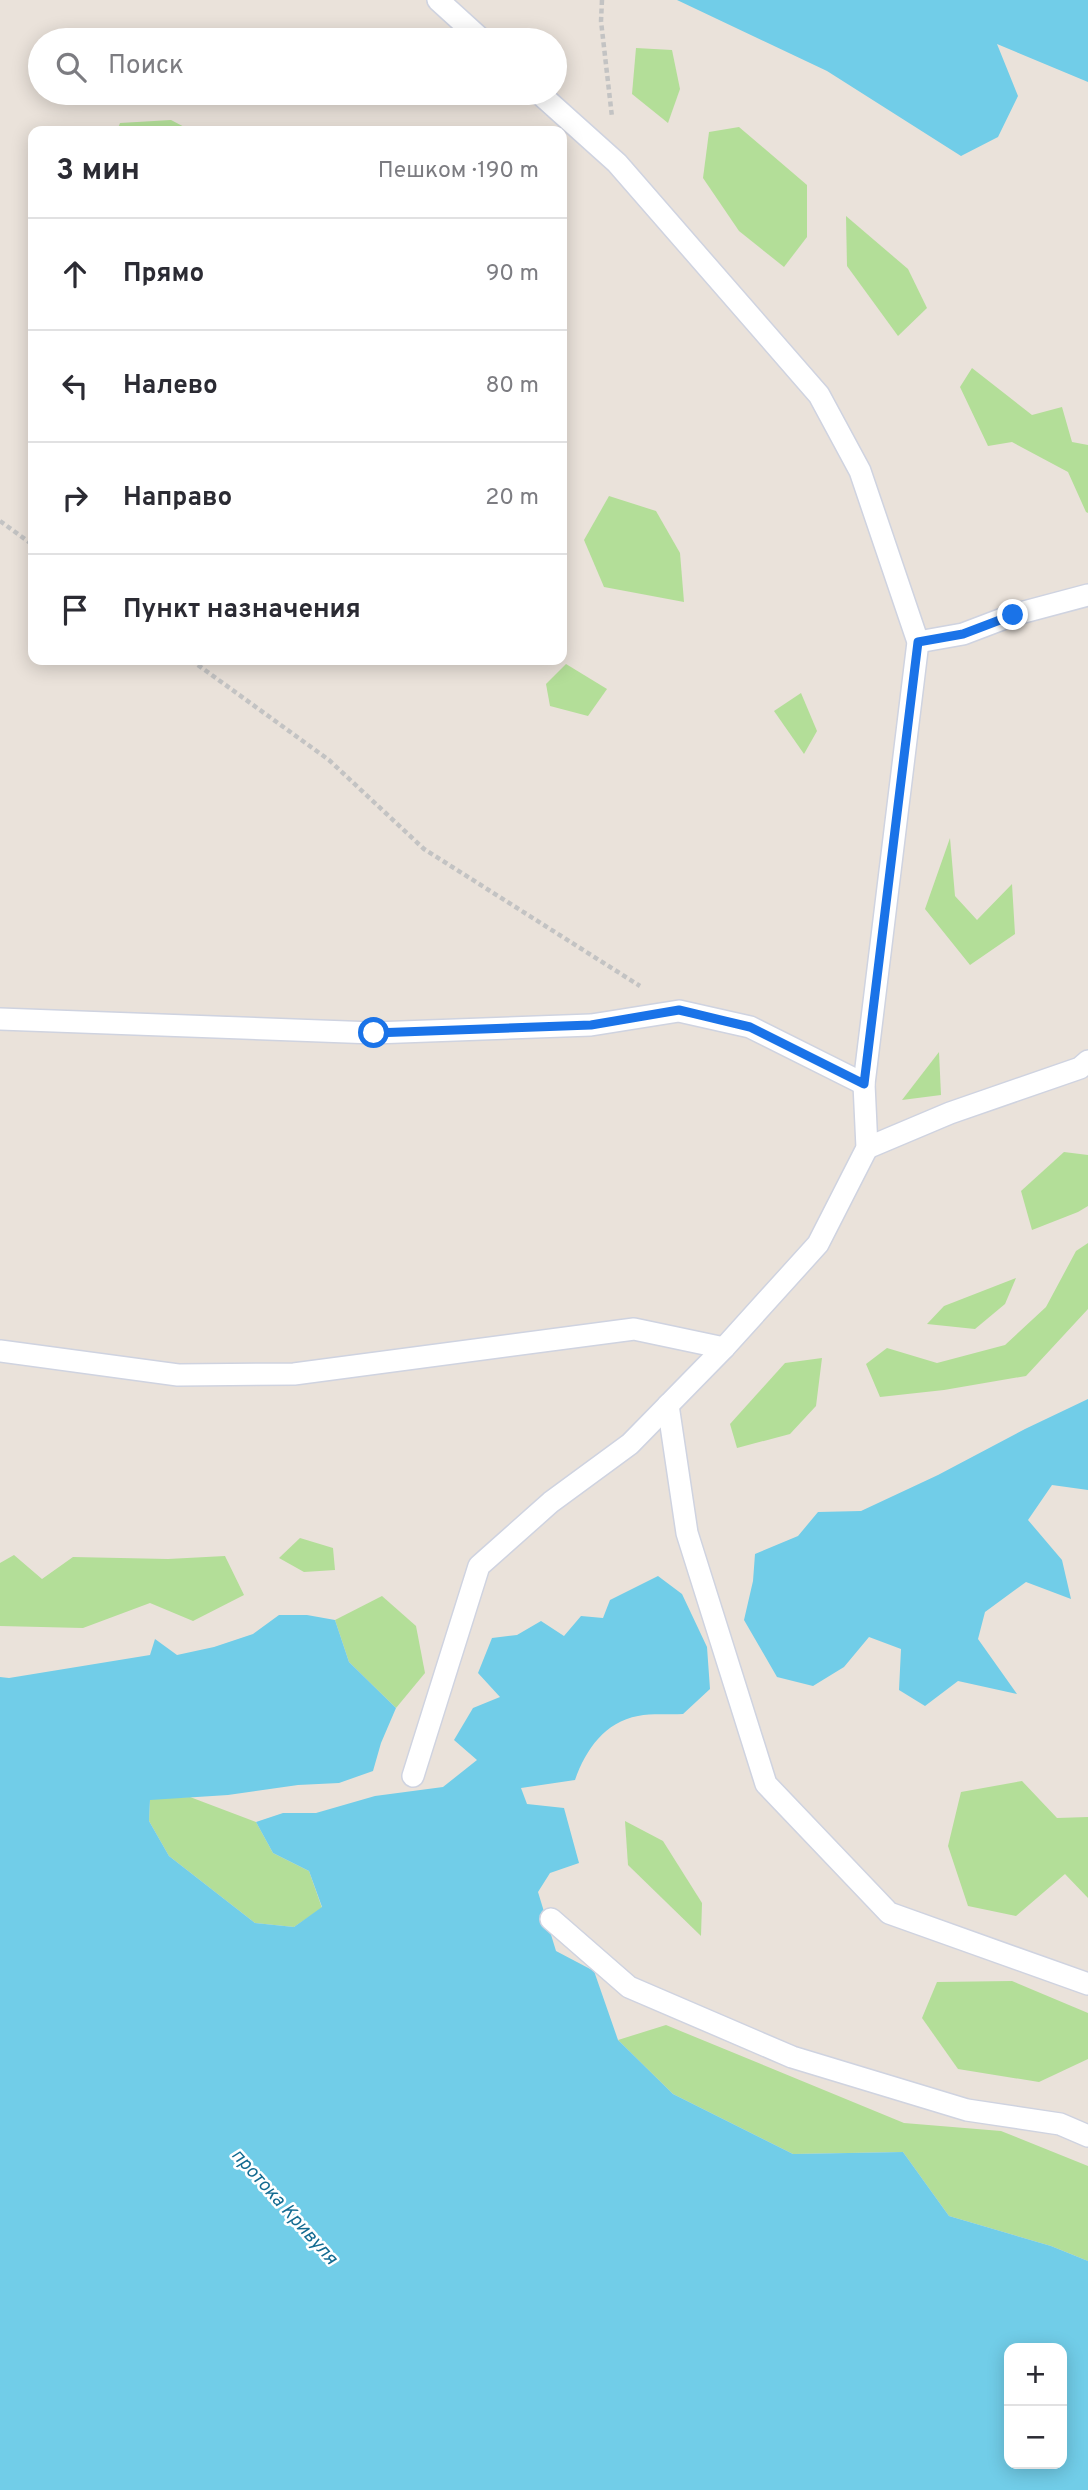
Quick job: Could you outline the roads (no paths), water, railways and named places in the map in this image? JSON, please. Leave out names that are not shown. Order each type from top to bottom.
[{"type":"lane","points":[[438,0],[468,28]]},
{"type":"lane","points":[[413,1776],[479,1566],[551,1502],[630,1444],[724,1348],[818,1244],[867,1148],[864,1084],[918,642],[860,471],[819,395],[617,163],[552,105]]},
{"type":"lane","points":[[918,642],[963,634],[1013,615],[1088,595]]},
{"type":"lane","points":[[0,1020],[374,1033],[591,1025],[679,1010],[750,1027],[864,1084]]},
{"type":"lane","points":[[867,1148],[950,1113],[1080,1068],[1088,1061]]},
{"type":"lane","points":[[0,1351],[178,1375],[293,1374],[634,1329],[724,1348]]},
{"type":"lane","points":[[668,1405],[687,1533],[766,1784],[889,1913],[1088,1984]]},
{"type":"lane","points":[[551,1919],[629,1987],[792,2057],[967,2110],[1060,2124],[1088,2136]]},
{"type":"water","points":[[677,0],[1088,0],[1088,82],[997,44],[1018,96],[998,137],[961,156],[827,71]]},
{"type":"water","points":[[1088,1399],[1088,1490],[1052,1485],[1028,1520],[1062,1560],[1071,1599],[1026,1582],[985,1612],[978,1639],[1017,1694],[958,1681],[925,1706],[899,1690],[901,1649],[869,1637],[844,1667],[813,1686],[777,1677],[744,1620],[753,1581],[755,1554],[798,1536],[818,1512],[861,1511]]},
{"type":"water","name":"протока Кривуля","points":[[658,1576],[682,1594],[707,1647],[710,1689],[683,1714],[643,1715],[616,1724],[591,1748],[575,1780],[521,1788],[527,1804],[564,1808],[579,1863],[550,1873],[538,1892],[556,1951],[594,1971],[618,2040],[673,2094],[793,2154],[903,2152],[949,2216],[1051,2246],[1088,2261],[1088,2490],[0,2490],[0,1677],[9,1678],[150,1655],[155,1639],[177,1655],[214,1647],[253,1634],[279,1615],[307,1615],[335,1620],[349,1662],[396,1708],[373,1771],[339,1783],[150,1800],[149,1821],[169,1856],[255,1923],[294,1927],[322,1907],[309,1871],[273,1853],[256,1822],[283,1813],[316,1813],[375,1796],[443,1787],[477,1760],[454,1740],[473,1708],[500,1697],[478,1673],[492,1638],[517,1635],[541,1621],[564,1636],[581,1616],[603,1618],[610,1600]]}]
